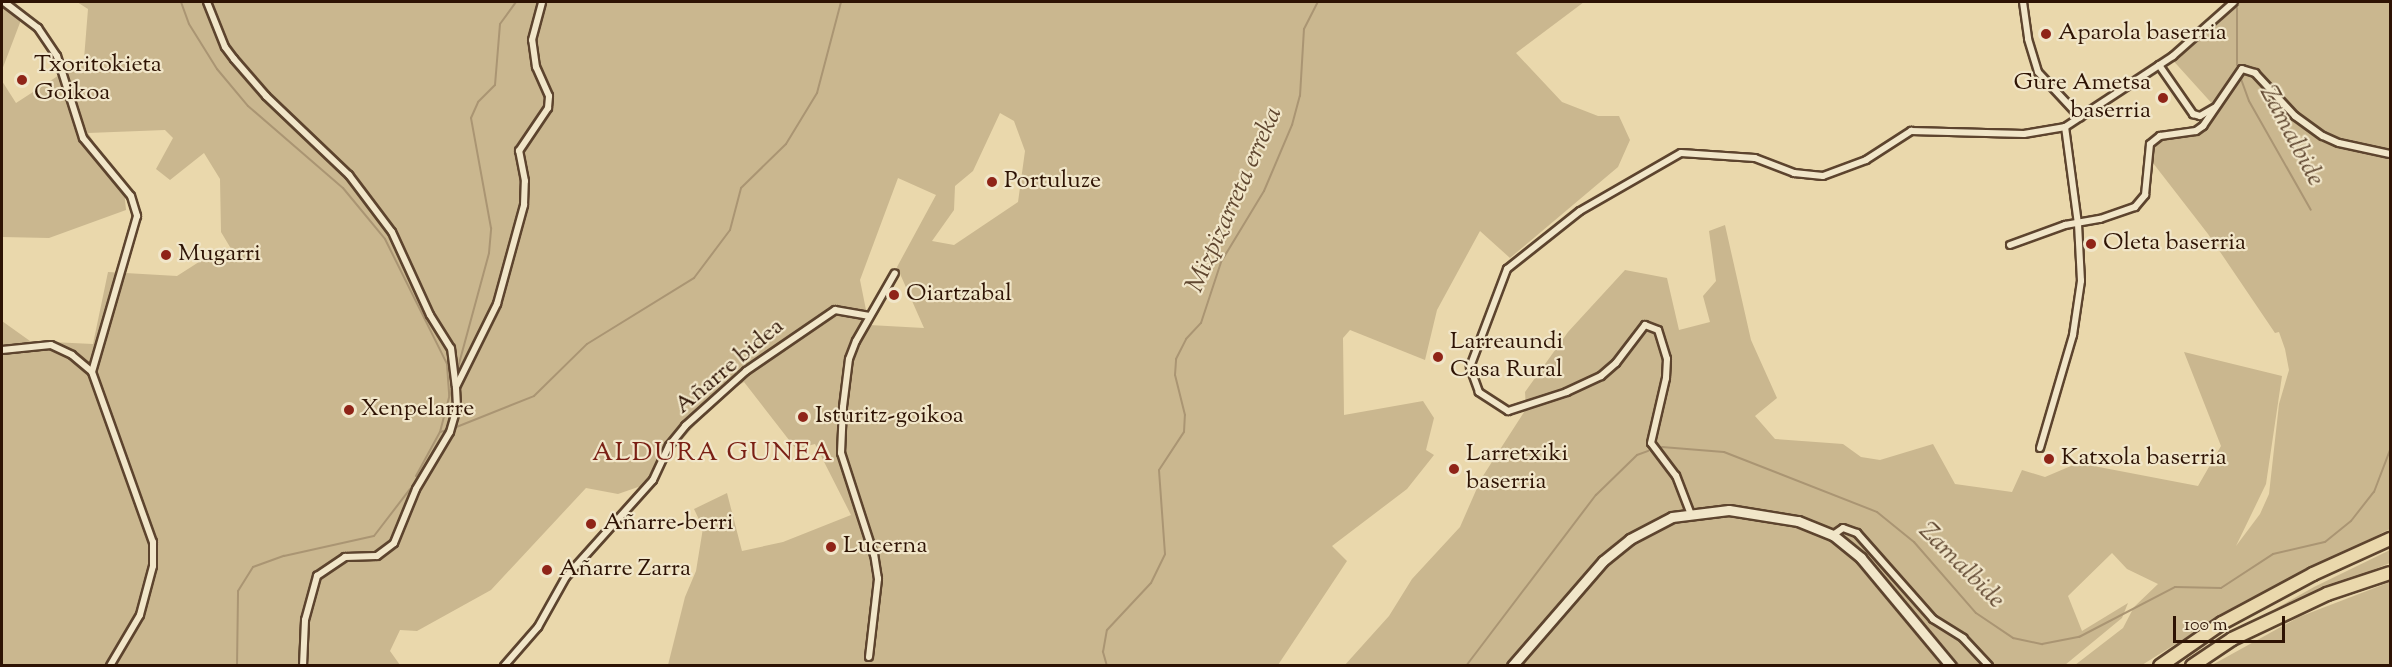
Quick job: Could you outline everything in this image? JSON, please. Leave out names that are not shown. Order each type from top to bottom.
[{"type":"highway","points":[[2160,666],[2232,617],[2391,539]]},
{"type":"highway","points":[[2192,666],[2232,639],[2326,594],[2391,573]]},
{"type":"main road","points":[[1512,666],[1616,549],[1643,529],[1690,512],[1760,513],[1798,521],[1833,535],[1861,558],[1951,666]]},
{"type":"street","points":[[4,2],[38,28],[57,56],[83,138],[132,196],[137,216],[92,372]]},
{"type":"street","points":[[207,2],[225,47],[234,59],[266,96],[349,176],[392,232],[430,315],[452,348],[457,407],[450,432],[416,489],[403,527],[390,548],[377,556],[345,557],[317,576],[305,620],[303,666]]},
{"type":"street","points":[[456,387],[497,304],[507,270],[524,206],[525,181],[519,151],[548,108],[549,96],[536,67],[532,40],[542,2]]},
{"type":"street","points":[[2024,2],[2028,39],[2038,72],[2080,117]]},
{"type":"street","points":[[1690,512],[1676,476],[1651,443],[1666,378],[1667,359],[1658,330],[1645,325],[1616,363],[1601,376],[1567,392],[1508,411],[1479,392],[1470,367],[1507,269],[1580,211],[1681,153],[1755,158],[1794,173],[1823,177],[1866,160],[1911,130],[2024,134],[2065,127],[2159,65],[2234,2]]},
{"type":"street","points":[[2159,65],[2193,114],[2200,116],[2217,105]]},
{"type":"street","points":[[2010,245],[2135,207],[2145,195],[2148,152],[2154,140],[2196,131],[2238,73],[2248,70],[2270,86],[2295,116],[2323,136],[2339,143],[2391,154]]},
{"type":"street","points":[[2040,448],[2077,311],[2081,258],[2065,127]]},
{"type":"street","points":[[869,657],[879,596],[874,555],[841,453],[849,359],[868,316],[895,273]]},
{"type":"street","name":"Añarre bidea","points":[[504,666],[538,627],[566,577],[652,480],[669,446],[685,426],[746,370],[792,336],[841,308],[868,316]]},
{"type":"street","points":[[2,350],[51,345],[72,355],[92,372],[153,542],[153,566],[140,615],[110,666]]},
{"type":"street","points":[[1833,535],[1843,528],[1857,533],[1933,619],[1963,638],[1989,666]]},
{"type":"street","points":[[513,657],[515,666]]},
{"type":"shaded area","points":[[2,2],[22,2],[13,5],[21,20],[2,70]]},
{"type":"shaded area","points":[[77,2],[1584,2],[1516,53],[1562,102],[1598,116],[1619,116],[1630,140],[1618,167],[1510,258],[1480,231],[1437,310],[1425,360],[1350,330],[1343,338],[1344,415],[1423,401],[1434,418],[1426,450],[1434,455],[1407,489],[1332,546],[1347,561],[1278,665],[668,665],[685,597],[696,571],[703,528],[694,509],[727,493],[742,551],[783,542],[851,515],[815,444],[796,449],[744,382],[718,399],[641,486],[618,494],[586,488],[491,590],[417,631],[400,630],[390,651],[400,665],[2,666],[2,321],[30,341],[93,344],[108,272],[177,276],[213,253],[233,252],[221,232],[220,179],[204,153],[170,180],[156,169],[173,138],[165,130],[88,133],[124,189],[126,210],[49,238],[2,237],[2,81],[16,103],[84,59],[88,9]],"holes":[[[1000,113],[1014,121],[1025,151],[1018,202],[954,245],[932,241],[954,210],[955,186],[973,171]],[[898,178],[936,195],[897,267],[924,328],[869,325],[860,280]]]},
{"type":"shaded area","points":[[2232,2],[2390,2],[2390,529],[2241,603],[2142,665],[2075,665],[2123,628],[2134,607],[2158,584],[2127,569],[2112,553],[2068,596],[2082,631],[2128,603],[2122,618],[2065,665],[1344,666],[1389,616],[1412,579],[1460,527],[1481,479],[1526,409],[1525,392],[1568,332],[1625,270],[1667,278],[1679,330],[1710,322],[1703,296],[1716,281],[1709,231],[1725,225],[1751,340],[1777,398],[1755,416],[1775,439],[1843,444],[1861,457],[1880,460],[1933,444],[1955,484],[2012,492],[2022,470],[2045,477],[2078,463],[2198,486],[2221,446],[2184,352],[2282,376],[2266,484],[2236,546],[2260,514],[2269,494],[2279,404],[2289,370],[2285,349],[2279,332],[2275,333],[2208,234],[2153,163],[2152,151],[2156,143],[2200,128],[2216,108],[2169,56]]},
{"type":"shaded area","points":[[2390,550],[2390,563],[2275,609],[2314,587]]},
{"type":"shaded area","points":[[2390,582],[2390,665],[2212,665],[2299,617]]},
{"type":"waterway","points":[[181,2],[189,24],[217,69],[248,106],[343,188],[385,239],[447,364],[449,396]]},
{"type":"waterway","points":[[457,371],[489,253],[491,228],[471,118],[478,102],[495,85],[500,24],[516,2]]},
{"type":"waterway","points":[[454,428],[534,396],[587,344],[694,278],[730,230],[741,188],[786,144],[817,93],[841,2]]},
{"type":"waterway","name":"Mizpizarreta erreka","points":[[1107,666],[1103,652],[1107,630],[1151,583],[1165,554],[1159,470],[1184,432],[1185,415],[1175,375],[1176,359],[1186,339],[1201,323],[1221,262],[1264,191],[1292,125],[1300,96],[1304,29],[1318,2]]},
{"type":"waterway","name":"Zamalbide","points":[[2237,8],[2237,65]]},
{"type":"waterway","name":"Zamalbide","points":[[2241,79],[2249,101],[2311,210]]},
{"type":"waterway","points":[[416,476],[440,432],[453,382]]},
{"type":"waterway","points":[[440,432],[448,430]]},
{"type":"waterway","name":"Zamalbide","points":[[1662,447],[1724,452],[1877,512],[1914,542],[1976,613],[2013,638],[2042,644],[2079,637],[2175,587],[2221,588],[2273,554],[2325,542],[2351,521],[2374,492],[2390,450]]},
{"type":"waterway","name":"Zamalbide","points":[[1466,666],[1596,495],[1637,455],[1648,451]]},
{"type":"waterway","points":[[237,666],[238,591],[253,567],[284,556],[374,536],[410,489]]},
{"type":"place","name":"Aparola baserria","points":[[2046,34]]},
{"type":"place","name":"Txoritokieta Goikoa","points":[[22,80]]},
{"type":"place","name":"Gure Ametsa baserria","points":[[2163,98]]},
{"type":"place","name":"Portuluze","points":[[992,182]]},
{"type":"place","name":"Oleta baserria","points":[[2091,244]]},
{"type":"place","name":"Mugarri","points":[[166,255]]},
{"type":"place","name":"Oiartzabal","points":[[894,295]]},
{"type":"place","name":"Larreaundi Casa Rural","points":[[1438,357]]},
{"type":"place","name":"Xenpelarre","points":[[349,410]]},
{"type":"place","name":"Isturitz-goikoa","points":[[803,417]]},
{"type":"place","name":"Katxola baserria","points":[[2049,459]]},
{"type":"place","name":"Larretxiki baserria","points":[[1454,469]]},
{"type":"place","name":"Añarre-berri","points":[[591,524]]},
{"type":"place","name":"Lucerna","points":[[831,547]]},
{"type":"place","name":"Añarre Zarra","points":[[547,570]]},
{"type":"district","name":"ALDURA GUNEA","points":[[713,454]]}]
